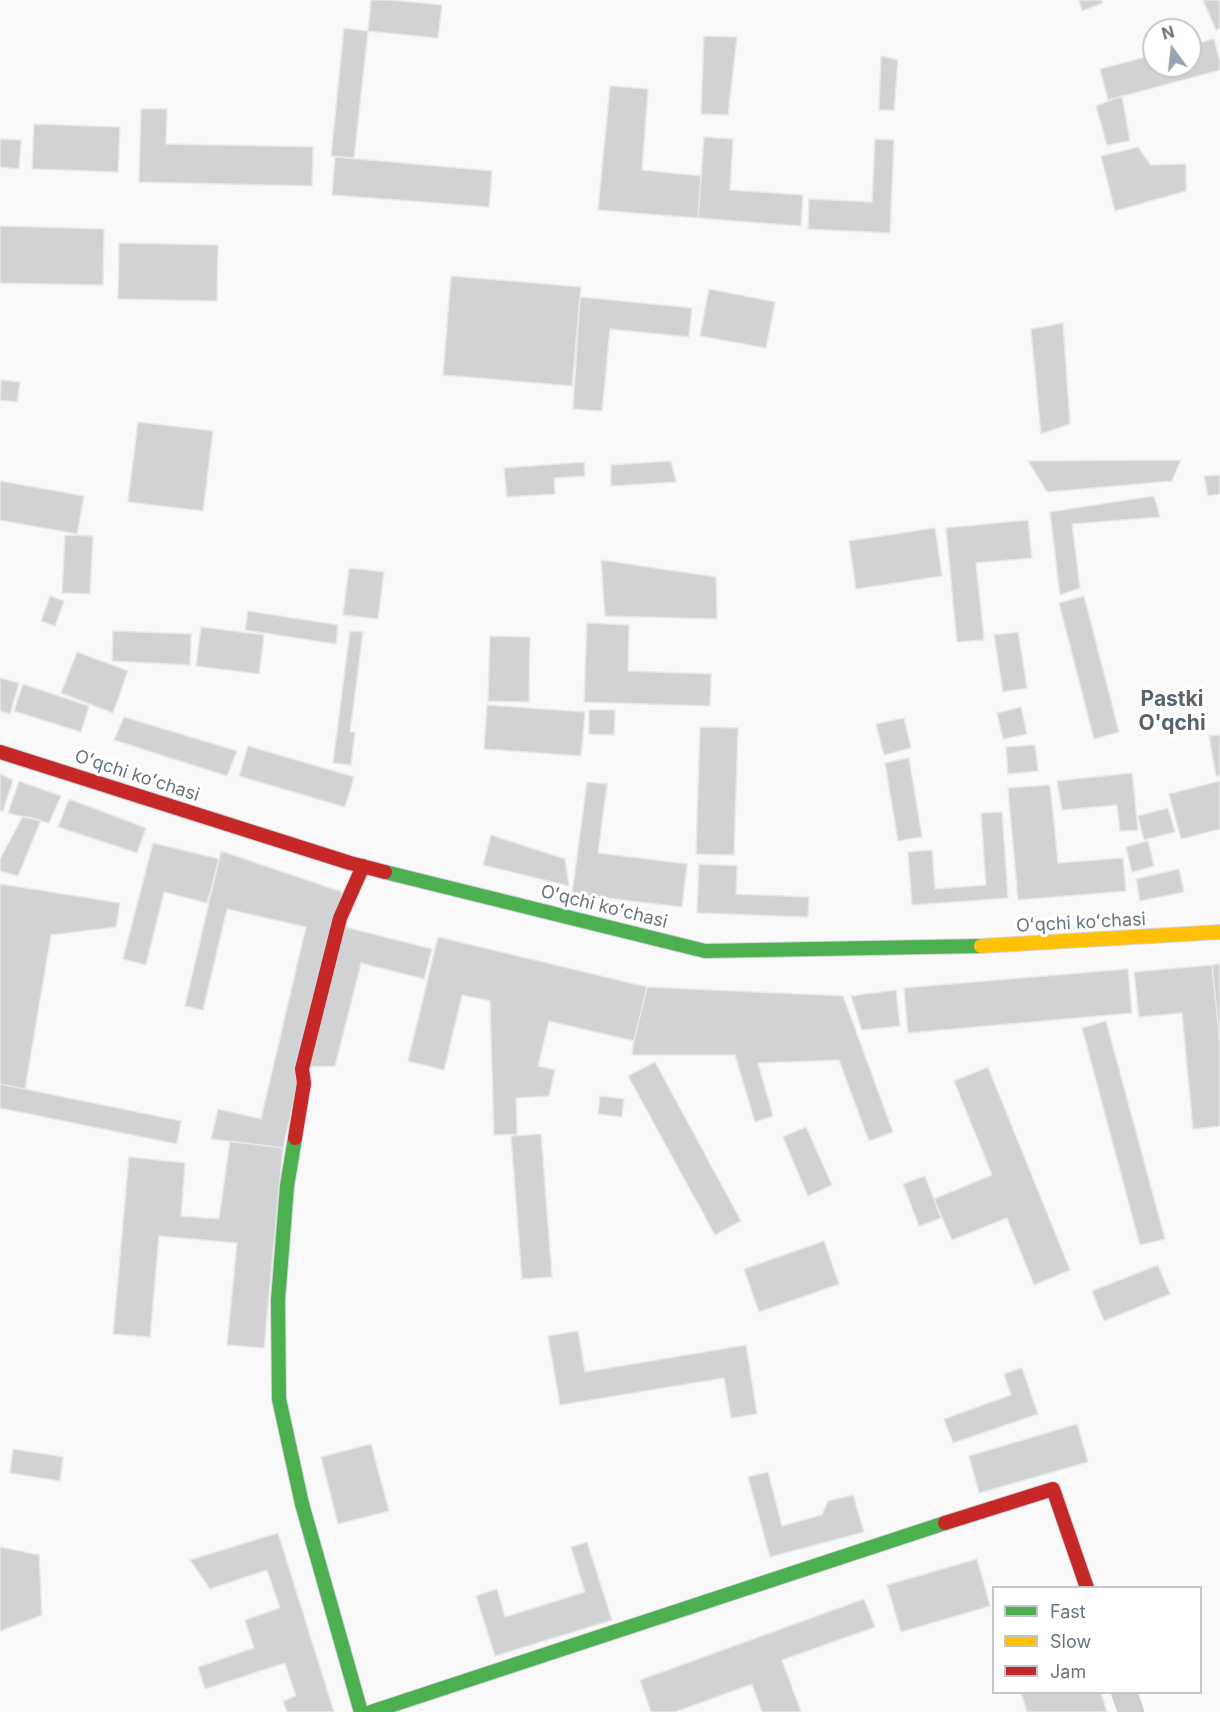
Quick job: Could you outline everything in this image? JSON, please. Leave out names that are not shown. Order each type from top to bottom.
[{"type":"street","name":"Oʻqchi koʻchasi","points":[[0,752],[363,866],[705,951],[1010,945],[1220,932]]},
{"type":"street","points":[[361,1712],[302,1504],[279,1399],[278,1300],[287,1186],[304,1083],[302,1069],[340,918],[363,866]]},
{"type":"street","points":[[371,1712],[882,1543],[1053,1489],[1087,1586]]},
{"type":"street","points":[[1125,1694],[1131,1712]]},
{"type":"building","points":[[371,0],[442,5],[438,38],[368,31]]},
{"type":"building","points":[[1079,0],[1102,0],[1103,3],[1082,11]]},
{"type":"building","points":[[1203,0],[1220,0],[1220,28],[1216,30]]},
{"type":"building","points":[[344,28],[368,31],[354,158],[331,156]]},
{"type":"building","points":[[704,36],[737,37],[728,115],[701,114]]},
{"type":"building","points":[[1214,39],[1220,70],[1202,75],[1202,42]]},
{"type":"building","points":[[881,56],[898,60],[894,110],[879,110]]},
{"type":"building","points":[[1142,58],[1142,78],[1190,78],[1108,100],[1100,69]]},
{"type":"building","points":[[610,86],[648,89],[642,170],[701,176],[698,218],[598,210]]},
{"type":"building","points":[[1122,96],[1130,141],[1107,145],[1096,106]]},
{"type":"building","points":[[141,109],[167,109],[166,144],[313,147],[312,186],[139,182]]},
{"type":"building","points":[[34,124],[120,127],[118,172],[32,169]]},
{"type":"building","points":[[704,137],[733,139],[730,190],[803,195],[801,226],[698,218]]},
{"type":"building","points":[[0,139],[21,140],[19,169],[0,167]]},
{"type":"building","points":[[875,139],[894,140],[890,233],[808,229],[809,199],[872,202]]},
{"type":"building","points":[[1138,147],[1151,165],[1186,164],[1186,191],[1115,211],[1101,156]]},
{"type":"building","points":[[335,157],[492,171],[489,207],[332,195]]},
{"type":"building","points":[[0,226],[104,229],[103,285],[0,283]]},
{"type":"building","points":[[119,243],[218,245],[217,301],[118,299]]},
{"type":"building","points":[[451,276],[581,287],[572,386],[443,375]]},
{"type":"building","points":[[709,289],[775,302],[766,348],[700,336]]},
{"type":"building","points":[[580,297],[692,308],[689,337],[610,329],[602,411],[573,409]]},
{"type":"building","points":[[1063,323],[1070,424],[1041,434],[1031,329]]},
{"type":"building","points":[[1,380],[20,382],[17,402],[0,400]]},
{"type":"building","points":[[138,422],[213,431],[203,511],[128,502]]},
{"type":"building","points":[[1181,460],[1172,481],[1047,492],[1028,461]]},
{"type":"building","points":[[671,461],[676,482],[611,486],[611,465]]},
{"type":"building","points":[[584,462],[585,476],[554,478],[555,494],[507,497],[504,468]]},
{"type":"building","points":[[1220,475],[1220,494],[1208,496],[1204,476]]},
{"type":"building","points":[[0,481],[84,496],[77,534],[0,520]]},
{"type":"building","points":[[1154,496],[1160,517],[1072,524],[1080,588],[1060,595],[1050,512]]},
{"type":"building","points":[[1028,520],[1032,558],[976,563],[984,640],[957,642],[946,528]]},
{"type":"building","points":[[935,528],[942,576],[856,589],[849,541]]},
{"type":"building","points":[[65,535],[93,536],[90,594],[62,593]]},
{"type":"building","points":[[601,560],[716,577],[717,619],[605,616]]},
{"type":"building","points":[[349,568],[384,572],[378,619],[343,615]]},
{"type":"building","points":[[50,596],[64,601],[55,626],[41,621]]},
{"type":"building","points":[[1084,596],[1119,732],[1094,739],[1059,603]]},
{"type":"building","points":[[248,611],[338,625],[336,644],[245,630]]},
{"type":"building","points":[[587,623],[629,625],[628,671],[711,674],[710,706],[584,702]]},
{"type":"building","points":[[201,627],[264,635],[259,674],[196,666]]},
{"type":"building","points":[[113,631],[191,634],[190,665],[112,661]]},
{"type":"building","points":[[350,631],[363,632],[350,732],[355,732],[351,765],[333,763]]},
{"type":"building","points":[[1018,632],[1027,688],[1003,692],[994,635]]},
{"type":"building","points":[[490,636],[530,637],[529,702],[488,701]]},
{"type":"building","points":[[77,652],[128,671],[113,713],[61,693]]},
{"type":"building","points":[[0,678],[19,683],[10,714],[0,711]]},
{"type":"building","points":[[23,684],[89,706],[81,732],[14,711]]},
{"type":"building","points":[[487,705],[585,712],[581,756],[484,749]]},
{"type":"building","points":[[1021,707],[1027,734],[1003,739],[997,713]]},
{"type":"building","points":[[589,710],[615,710],[614,735],[589,734]]},
{"type":"building","points":[[124,717],[237,751],[227,776],[114,740]]},
{"type":"building","points":[[904,718],[911,748],[884,755],[876,724]]},
{"type":"building","points":[[700,727],[738,728],[734,855],[696,854]]},
{"type":"building","points":[[1220,735],[1220,776],[1216,776],[1209,736]]},
{"type":"building","points":[[1035,745],[1038,771],[1008,774],[1006,747]]},
{"type":"building","points":[[248,746],[354,777],[345,807],[239,776]]},
{"type":"building","points":[[909,758],[922,837],[898,841],[885,763]]},
{"type":"building","points":[[1132,773],[1138,830],[1120,831],[1117,805],[1062,810],[1057,781]]},
{"type":"building","points":[[0,774],[13,780],[3,811],[0,811]]},
{"type":"building","points":[[19,781],[61,796],[49,823],[8,813]]},
{"type":"building","points":[[1220,781],[1220,829],[1181,839],[1169,794]]},
{"type":"building","points":[[587,782],[607,784],[598,853],[687,864],[682,907],[572,894]]},
{"type":"building","points":[[1050,785],[1058,863],[1123,858],[1126,891],[1018,900],[1008,788]]},
{"type":"building","points":[[69,799],[146,828],[137,853],[58,827]]},
{"type":"building","points":[[1168,808],[1175,832],[1144,840],[1138,816]]},
{"type":"building","points":[[1002,812],[1008,898],[912,905],[908,852],[932,850],[935,889],[986,885],[981,813]]},
{"type":"building","points":[[23,816],[41,820],[18,876],[0,871],[0,859]]},
{"type":"building","points":[[491,835],[565,859],[569,886],[483,865]]},
{"type":"building","points":[[1148,841],[1154,866],[1132,872],[1126,847]]},
{"type":"building","points":[[153,843],[219,859],[207,903],[164,892],[146,965],[123,959]]},
{"type":"building","points":[[221,851],[342,892],[283,1148],[211,1139],[218,1109],[261,1119],[306,927],[227,909],[203,1010],[185,1006]]},
{"type":"building","points":[[699,864],[737,866],[736,894],[809,897],[808,917],[697,913]]},
{"type":"building","points":[[1179,869],[1184,892],[1140,901],[1136,879]]},
{"type":"building","points":[[0,884],[120,903],[116,927],[51,935],[25,1089],[0,1084]]},
{"type":"building","points":[[341,926],[432,949],[424,979],[361,963],[335,1066],[305,1067]]},
{"type":"building","points":[[438,937],[647,987],[634,1041],[549,1021],[538,1066],[555,1070],[549,1096],[516,1098],[517,1134],[494,1135],[490,1001],[462,995],[444,1070],[408,1061]]},
{"type":"building","points":[[1220,964],[1220,1045],[1212,965]]},
{"type":"building","points":[[1212,965],[1220,1045],[1220,1126],[1193,1129],[1182,1013],[1139,1017],[1134,972]]},
{"type":"building","points":[[1128,969],[1132,1013],[908,1033],[904,988]]},
{"type":"building","points":[[647,987],[843,996],[893,1132],[869,1141],[839,1060],[758,1063],[773,1116],[755,1122],[735,1055],[632,1055]]},
{"type":"building","points":[[896,990],[900,1026],[862,1030],[851,996]]},
{"type":"building","points":[[1106,1021],[1165,1239],[1140,1245],[1082,1028]]},
{"type":"building","points":[[655,1062],[741,1221],[715,1235],[628,1076]]},
{"type":"building","points":[[988,1067],[1070,1270],[1034,1285],[1007,1218],[952,1240],[934,1199],[992,1175],[954,1081]]},
{"type":"building","points":[[0,1084],[181,1121],[177,1144],[0,1108]]},
{"type":"building","points":[[600,1096],[624,1099],[622,1117],[598,1114]]},
{"type":"building","points":[[806,1127],[832,1185],[808,1196],[783,1137]]},
{"type":"building","points":[[541,1134],[552,1277],[522,1279],[511,1136]]},
{"type":"building","points":[[230,1141],[283,1148],[264,1348],[227,1345],[237,1243],[159,1236],[150,1337],[113,1334],[129,1157],[185,1163],[181,1216],[219,1219]]},
{"type":"building","points":[[925,1176],[941,1218],[919,1226],[903,1184]]},
{"type":"building","points":[[824,1241],[839,1284],[759,1312],[744,1269]]},
{"type":"building","points":[[1158,1265],[1170,1294],[1104,1321],[1092,1291]]},
{"type":"building","points":[[578,1331],[585,1372],[746,1345],[757,1414],[731,1418],[724,1378],[560,1405],[548,1336]]},
{"type":"building","points":[[1022,1368],[1038,1414],[953,1443],[944,1419],[1011,1395],[1004,1374]]},
{"type":"building","points":[[1077,1424],[1088,1462],[979,1493],[969,1456]]},
{"type":"building","points":[[371,1444],[389,1511],[338,1524],[321,1457]]},
{"type":"building","points":[[13,1449],[63,1457],[60,1481],[10,1473]]},
{"type":"building","points":[[768,1472],[782,1526],[822,1515],[828,1501],[853,1495],[864,1532],[770,1557],[748,1477]]},
{"type":"building","points":[[278,1533],[334,1712],[287,1712],[283,1701],[296,1696],[285,1663],[205,1689],[198,1667],[254,1648],[245,1620],[280,1608],[267,1570],[210,1589],[190,1560]]},
{"type":"building","points":[[587,1542],[612,1620],[495,1656],[476,1596],[497,1589],[505,1617],[585,1592],[571,1547]]},
{"type":"building","points":[[0,1547],[39,1555],[42,1615],[0,1631]]},
{"type":"building","points":[[977,1559],[990,1606],[901,1632],[887,1585]]},
{"type":"building","points":[[864,1599],[875,1627],[782,1660],[801,1712],[762,1712],[752,1684],[675,1712],[651,1712],[640,1680]]},
{"type":"building","points":[[1022,1694],[1102,1694],[1107,1712],[1027,1712]]},
{"type":"traffic: fast","points":[[385,872],[705,951],[981,946]]},
{"type":"traffic: fast","points":[[295,1138],[287,1186],[278,1300],[279,1399],[302,1504],[361,1712]]},
{"type":"traffic: fast","points":[[371,1712],[945,1523]]},
{"type":"traffic: slow","points":[[981,946],[1220,932]]},
{"type":"traffic: jam","points":[[0,752],[350,863],[385,872]]},
{"type":"traffic: jam","points":[[295,1138],[304,1083],[302,1069],[340,918],[363,866]]},
{"type":"traffic: jam","points":[[945,1523],[1053,1489],[1086,1586]]},
{"type":"district","name":"Pastki O'qchi","points":[[1172,712]]}]
